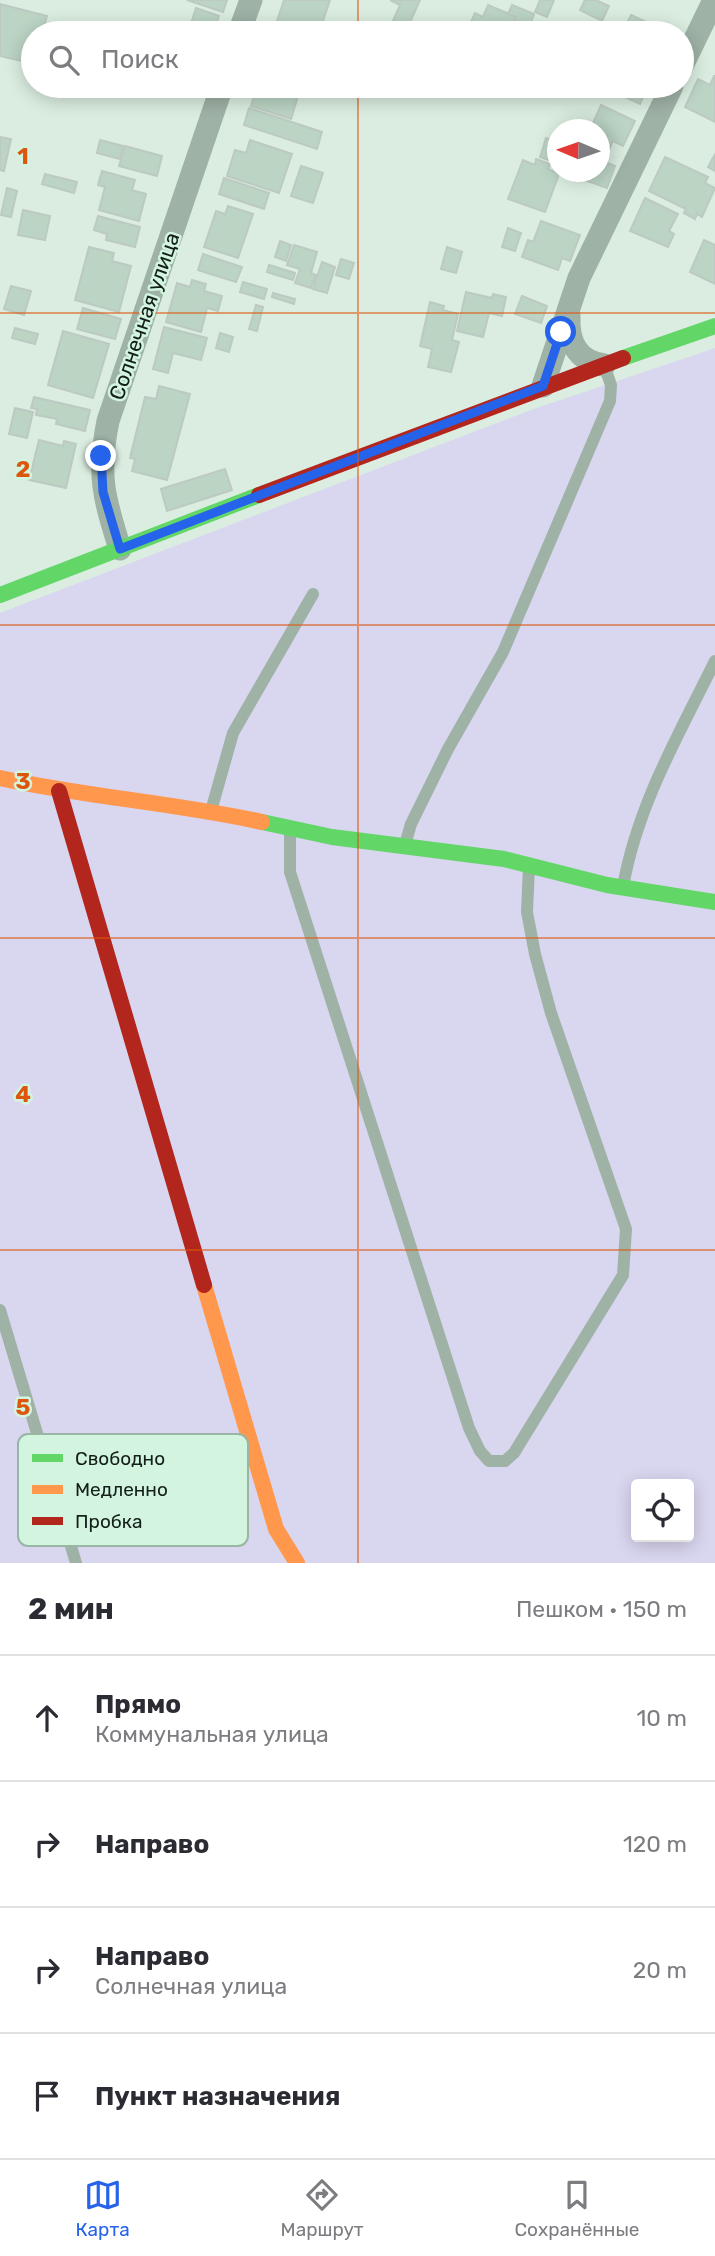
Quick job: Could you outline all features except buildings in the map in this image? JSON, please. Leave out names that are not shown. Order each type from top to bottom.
[{"type":"street","points":[[243,21],[251,0]]},
{"type":"street","points":[[694,41],[714,0]]},
{"type":"street","name":"Солнечная улица","points":[[120,549],[103,492],[101,456],[108,421],[218,98]]},
{"type":"street","points":[[543,386],[579,278],[666,98]]},
{"type":"street","points":[[569,306],[569,331],[575,348],[587,361],[604,365]]},
{"type":"street","points":[[0,595],[543,386],[715,326]]},
{"type":"street","points":[[0,778],[59,791],[211,811],[290,830],[504,859],[622,888],[715,902]]},
{"type":"street","points":[[59,791],[247,1434]]},
{"type":"street","points":[[248,1436],[276,1529],[297,1563]]},
{"type":"lane","points":[[405,845],[411,824],[447,749],[503,652],[610,401],[611,385],[604,365]]},
{"type":"lane","points":[[211,811],[233,733],[313,594]]},
{"type":"lane","points":[[622,888],[629,852],[647,800],[715,661]]},
{"type":"lane","points":[[290,830],[290,872],[469,1428],[480,1451],[489,1461],[505,1461],[514,1453],[623,1275],[625,1255],[626,1229],[551,1013],[535,954],[527,912],[530,866]]},
{"type":"lane","points":[[0,1310],[37,1434]]},
{"type":"lane","points":[[71,1546],[76,1563]]},
{"type":"shaded area","points":[[715,348],[715,1563],[0,1563],[0,613],[528,411]]},
{"type":"traffic: fast","points":[[623,358],[715,326]]},
{"type":"traffic: fast","points":[[0,595],[259,495]]},
{"type":"traffic: fast","points":[[262,822],[332,837],[504,859],[607,885],[715,902]]},
{"type":"traffic: slow","points":[[0,778],[262,822]]},
{"type":"traffic: slow","points":[[204,1285],[248,1434]]},
{"type":"traffic: slow","points":[[248,1434],[276,1529],[297,1563]]},
{"type":"traffic: jam","points":[[259,495],[623,358]]},
{"type":"traffic: jam","points":[[59,791],[204,1285]]},
{"type":"route","points":[[101,456],[103,492],[120,549],[543,386],[561,332]]}]
